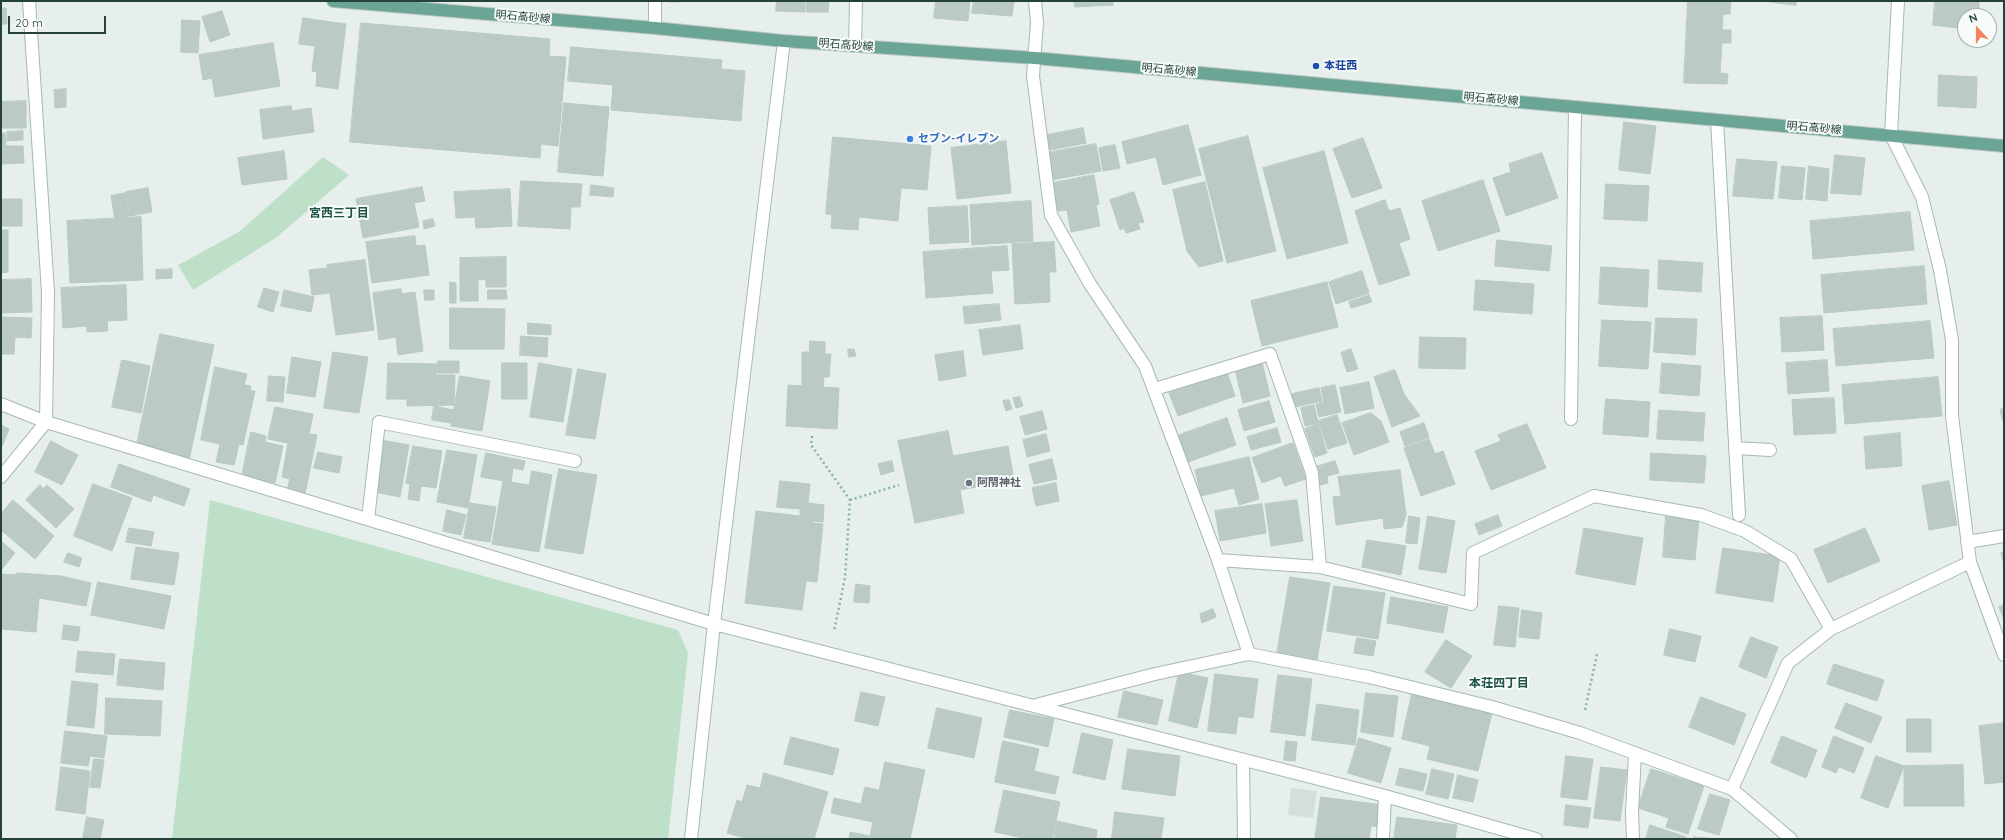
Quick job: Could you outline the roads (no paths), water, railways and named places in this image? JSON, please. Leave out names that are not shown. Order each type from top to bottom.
[{"type":"main road","name":"明石高砂線","points":[[332,1],[655,28],[784,41],[1035,58],[2004,146]]},
{"type":"street","points":[[1,477],[46,422],[48,292],[29,1]]},
{"type":"street","points":[[655,1],[655,28]]},
{"type":"street","points":[[855,46],[856,1]]},
{"type":"street","points":[[1035,1],[1038,22],[1033,76],[1051,215],[1090,284],[1145,366],[1155,389],[1218,560],[1249,654]]},
{"type":"street","points":[[1898,1],[1891,135],[1922,197],[1940,270],[1952,340],[1952,416],[1970,562],[2004,655]]},
{"type":"street","points":[[691,839],[714,624],[784,41]]},
{"type":"street","points":[[1571,419],[1575,107]]},
{"type":"street","points":[[1717,120],[1739,515]]},
{"type":"street","points":[[1155,389],[1270,354],[1312,473],[1320,568]]},
{"type":"street","points":[[1,404],[46,422],[714,624],[1035,705],[1385,796],[1536,839]]},
{"type":"street","points":[[368,519],[379,422],[575,461]]},
{"type":"street","points":[[1735,448],[1770,450]]},
{"type":"street","points":[[1218,560],[1320,568],[1471,604],[1473,553],[1594,496],[1701,515],[1746,531],[1791,559],[1830,629]]},
{"type":"street","points":[[1967,542],[2004,536]]},
{"type":"street","points":[[1732,789],[1788,663],[1830,629],[1970,562]]},
{"type":"street","points":[[1035,705],[1155,674],[1249,654],[1370,677],[1492,707],[1580,733],[1732,789],[1792,839]]},
{"type":"street","points":[[1633,839],[1632,812],[1636,754]]},
{"type":"street","points":[[1243,760],[1244,839]]},
{"type":"street","points":[[1383,839],[1385,796]]},
{"type":"place","name":"本荘西","points":[[1316,66]]},
{"type":"place","name":"セブン-イレブン","points":[[910,139]]},
{"type":"place","name":"阿閇神社","points":[[969,483]]},
{"type":"district","name":"宮西三丁目","points":[[339,213]]},
{"type":"district","name":"本荘四丁目","points":[[1499,683]]}]
